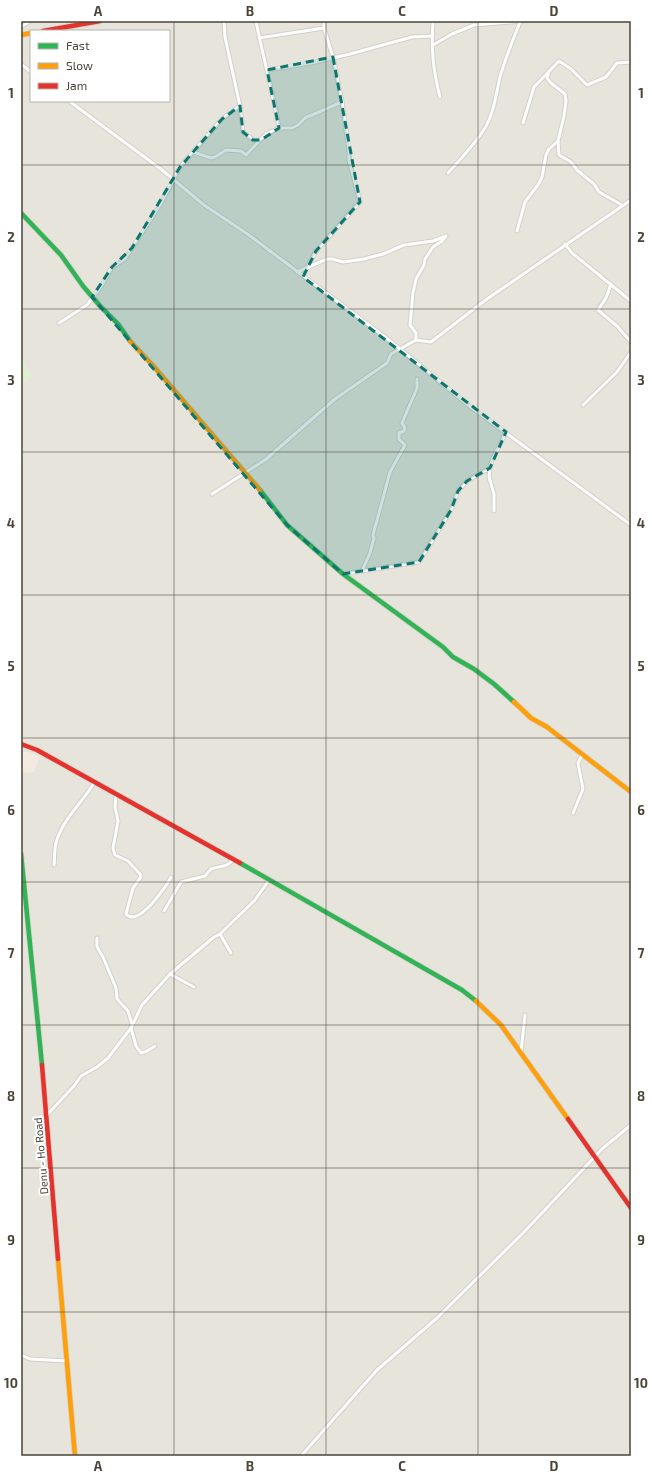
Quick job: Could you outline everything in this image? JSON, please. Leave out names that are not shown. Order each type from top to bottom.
[{"type":"street","points":[[21,27],[30,21]]},
{"type":"street","points":[[47,30],[81,22],[100,21]]},
{"type":"street","points":[[224,21],[225,37],[240,106],[243,132],[253,140],[261,140]]},
{"type":"street","points":[[256,21],[274,98],[279,128]]},
{"type":"street","points":[[307,268],[316,251],[360,202],[349,160],[342,102],[333,57],[324,28],[324,21]]},
{"type":"street","points":[[433,21],[433,69],[440,97]]},
{"type":"street","points":[[433,45],[452,34],[474,25],[522,22],[505,62],[492,111],[485,128],[448,172]]},
{"type":"street","points":[[259,38],[324,28]]},
{"type":"street","points":[[267,70],[311,63],[412,37],[432,36]]},
{"type":"street","points":[[523,123],[534,87],[559,61],[571,69],[587,85],[606,77],[617,63],[631,62]]},
{"type":"street","points":[[21,64],[30,71]]},
{"type":"street","points":[[549,71],[547,78],[565,94],[566,101],[558,141],[559,155],[571,162],[577,170],[594,184],[599,192],[622,205]]},
{"type":"street","points":[[70,102],[204,205],[246,234],[400,349],[468,405],[631,525]]},
{"type":"street","points":[[193,152],[211,158],[226,150],[241,151],[246,155],[266,134],[279,128],[292,128],[298,125],[305,118],[342,102]]},
{"type":"street","points":[[59,322],[87,305],[102,285],[112,267],[125,259],[160,205],[180,167],[222,119],[240,106]]},
{"type":"street","points":[[518,231],[525,202],[542,177],[546,155],[549,149],[558,141]]},
{"type":"street","points":[[212,494],[265,460],[335,399],[387,363],[390,354],[416,340],[431,342],[487,298],[631,200]]},
{"type":"street","points":[[21,213],[61,255],[92,297],[118,324],[128,339],[245,472],[287,525],[343,574],[443,647],[453,657],[474,669],[494,684],[531,718],[547,727],[631,792]]},
{"type":"street","points":[[297,272],[327,260],[332,259],[343,262],[364,259],[383,254],[404,245],[446,236],[447,237],[433,247],[425,259],[424,265],[416,279],[410,325],[416,334],[416,340]]},
{"type":"street","points":[[565,244],[572,253],[631,301]]},
{"type":"street","points":[[611,284],[606,298],[598,310],[617,326],[631,342]]},
{"type":"street","points":[[583,406],[617,372],[631,352]]},
{"type":"street","points":[[362,571],[374,538],[373,535],[376,520],[390,472],[404,445],[399,439],[399,433],[404,431],[405,428],[402,423],[417,388],[416,379]]},
{"type":"street","points":[[494,510],[494,494],[489,477],[490,468],[492,460],[506,432]]},
{"type":"street","points":[[343,574],[419,562],[451,510],[458,491],[467,481],[490,468]]},
{"type":"street","points":[[21,744],[37,750],[94,783],[234,859],[462,990],[491,1014],[501,1025],[631,1208]]},
{"type":"street","points":[[573,812],[584,789],[578,763],[582,755]]},
{"type":"street","points":[[54,865],[55,845],[58,838],[69,816],[82,801],[94,783]]},
{"type":"street","points":[[116,795],[115,807],[118,821],[113,848],[114,852],[115,855],[128,861],[141,877],[133,888],[127,907],[127,916],[134,917],[149,907],[166,887],[171,877]]},
{"type":"street","name":"Denu - Ho Road","points":[[21,854],[37,1000],[75,1456]]},
{"type":"street","points":[[164,911],[181,882],[205,876],[211,869],[229,865],[234,859]]},
{"type":"street","points":[[46,1116],[74,1086],[81,1076],[97,1067],[108,1058],[132,1027],[142,1005],[170,974],[214,937],[220,934],[251,904],[269,880]]},
{"type":"street","points":[[220,934],[231,953]]},
{"type":"street","points":[[97,938],[97,947],[116,988],[117,999],[128,1011],[132,1019],[136,1046],[141,1053],[155,1046]]},
{"type":"street","points":[[170,974],[194,987]]},
{"type":"street","points":[[521,1052],[525,1015]]},
{"type":"street","points":[[301,1456],[377,1370],[436,1318],[525,1232],[603,1148],[631,1124]]},
{"type":"street","points":[[21,1355],[30,1359],[67,1361]]},
{"type":"highlighted area","points":[[333,57],[360,202],[316,251],[303,277],[506,432],[490,468],[467,481],[458,491],[451,510],[419,562],[343,574],[287,525],[92,297],[112,267],[132,248],[180,167],[222,119],[240,106],[243,132],[253,140],[261,140],[279,128],[267,70]]},
{"type":"shaded area","points":[[21,21],[631,21],[631,1456],[21,1456]]},
{"type":"shaded area","points":[[21,752],[29,752],[40,756],[34,772],[21,773]]},
{"type":"green space","points":[[21,353],[32,378],[21,383]]},
{"type":"traffic: fast","points":[[21,213],[61,255],[83,286],[118,324],[130,341]]},
{"type":"traffic: fast","points":[[260,490],[287,525],[343,574],[443,647],[453,657],[474,669],[514,702]]},
{"type":"traffic: fast","points":[[21,854],[42,1065]]},
{"type":"traffic: fast","points":[[240,863],[462,990],[476,1001]]},
{"type":"traffic: slow","points":[[21,35],[30,33]]},
{"type":"traffic: slow","points":[[130,341],[260,490]]},
{"type":"traffic: slow","points":[[514,702],[531,718],[547,727],[631,792]]},
{"type":"traffic: slow","points":[[476,1001],[501,1025],[568,1119]]},
{"type":"traffic: slow","points":[[58,1259],[75,1456]]},
{"type":"traffic: jam","points":[[49,30],[100,21]]},
{"type":"traffic: jam","points":[[21,744],[37,750],[240,863]]},
{"type":"traffic: jam","points":[[42,1065],[58,1259]]},
{"type":"traffic: jam","points":[[568,1119],[631,1208]]}]
